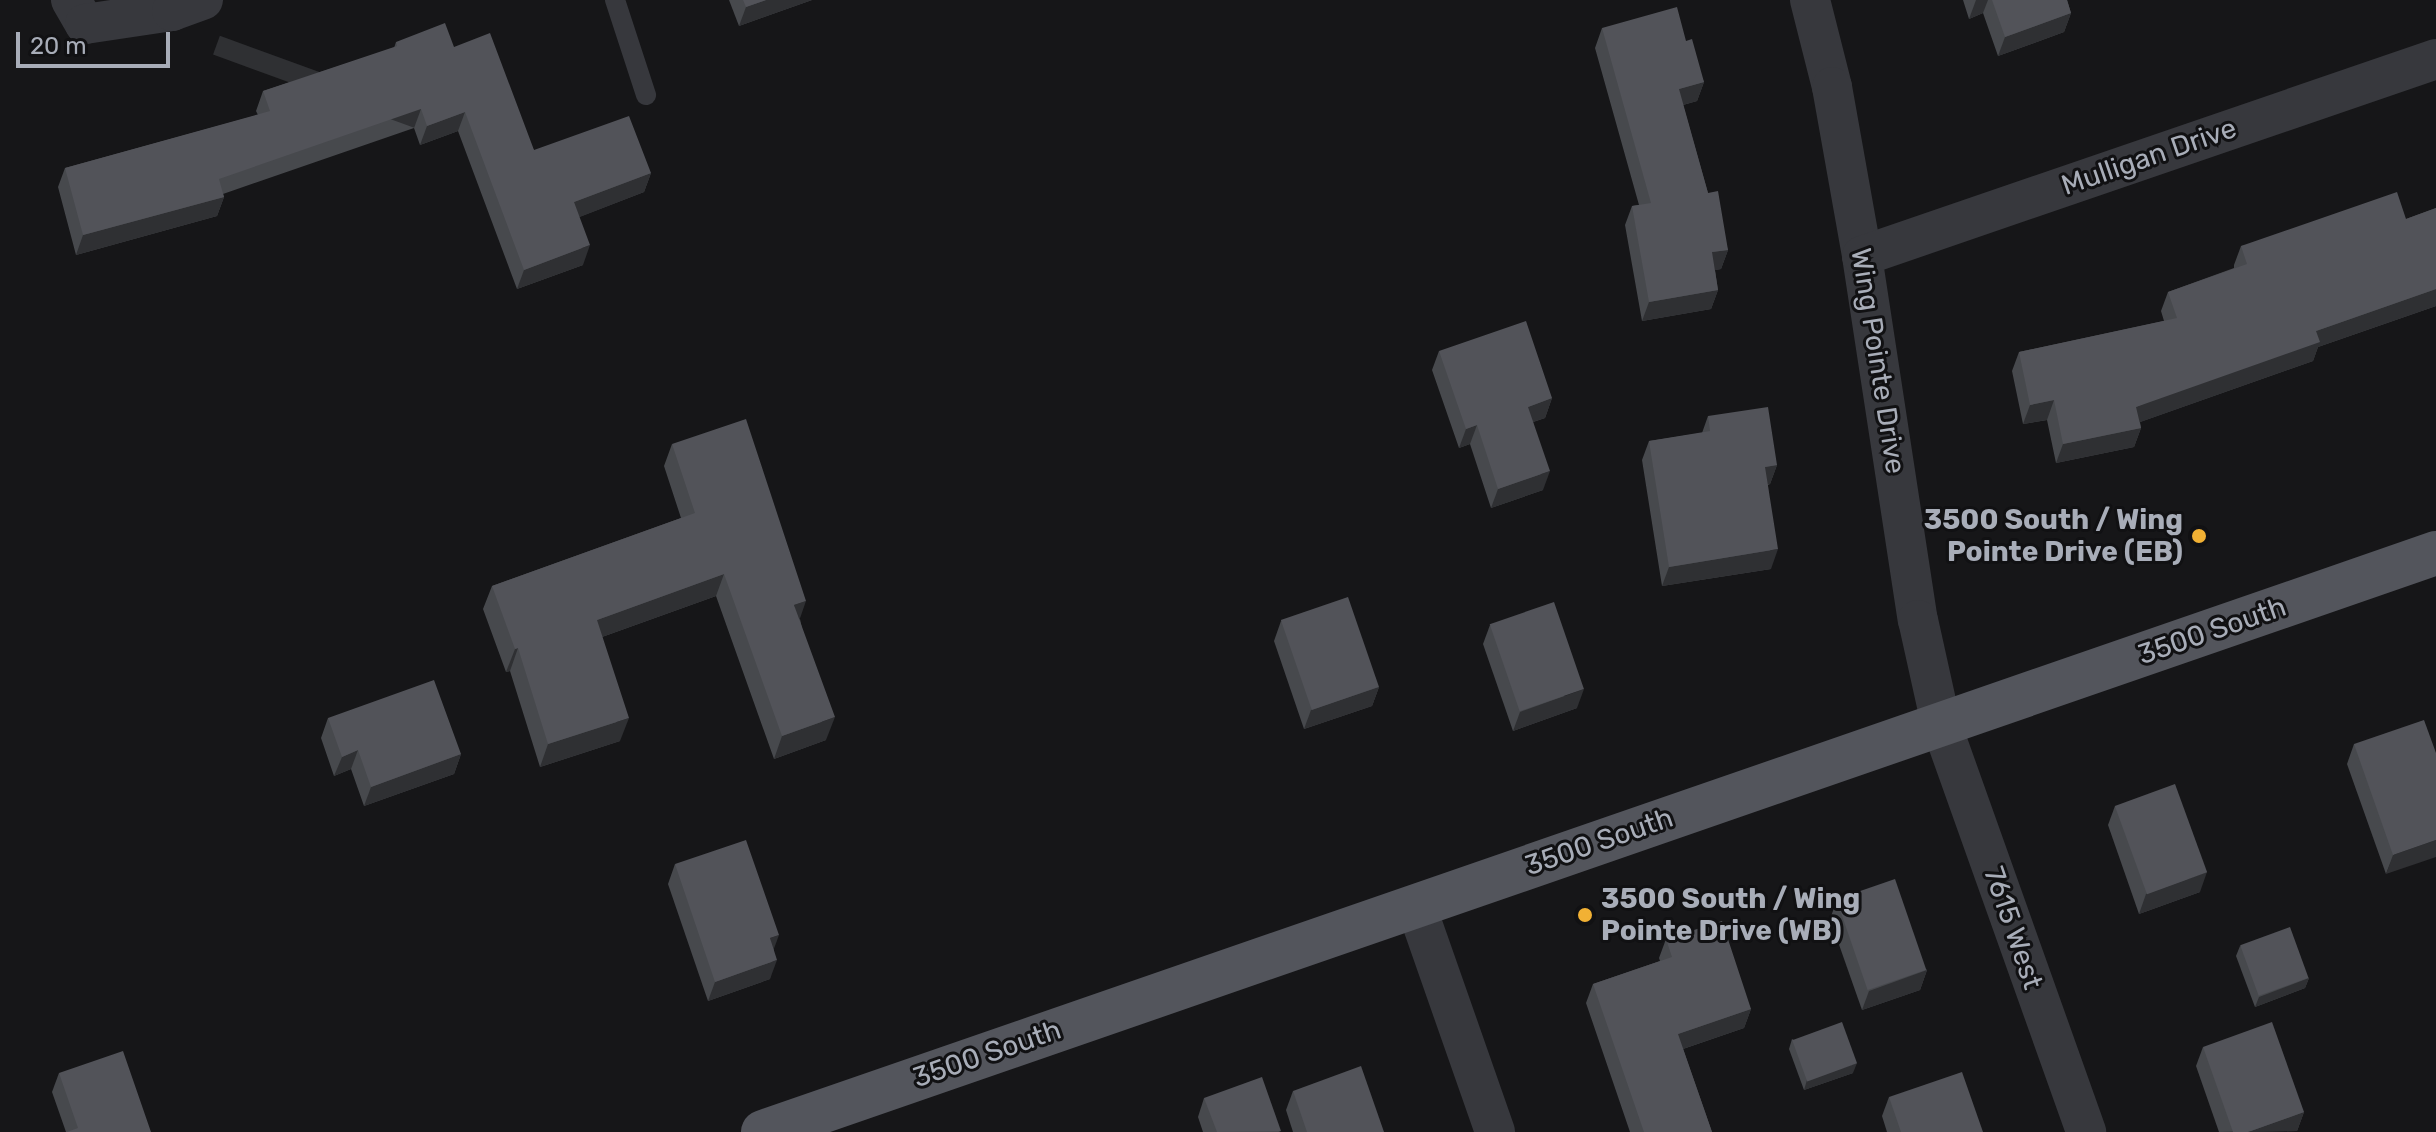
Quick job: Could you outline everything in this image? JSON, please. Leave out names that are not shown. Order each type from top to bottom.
[{"type":"main road","name":"3500 South","points":[[763,1132],[822,1122],[1416,906],[2436,553]]},
{"type":"street","points":[[78,12],[172,11],[203,0]]},
{"type":"street","name":"Wing Pointe Drive","points":[[1810,0],[1832,87],[1862,256],[1918,620],[1941,724]]},
{"type":"street","name":"Mulligan Drive","points":[[1862,256],[2436,59]]},
{"type":"street","name":"7615 West","points":[[1941,724],[2086,1132]]},
{"type":"street","points":[[1416,906],[1495,1132]]},
{"type":"lane","points":[[615,0],[646,95]]},
{"type":"building","points":[[743,0],[766,0],[746,7]]},
{"type":"building","points":[[1992,0],[2067,0],[2071,13],[2005,37]]},
{"type":"building","points":[[1677,7],[1686,41],[1692,39],[1704,82],[1679,89],[1708,193],[1718,191],[1728,250],[1712,252],[1718,290],[1649,302],[1632,206],[1651,203],[1602,28]]},
{"type":"building","points":[[445,23],[454,47],[490,33],[534,150],[629,116],[651,173],[574,202],[590,245],[524,270],[465,112],[427,126],[421,109],[219,179],[224,197],[83,235],[65,168],[270,111],[263,91],[397,46],[396,42]]},
{"type":"building","points":[[2397,192],[2406,219],[2436,208],[2436,289],[2316,331],[2320,342],[2136,407],[2141,428],[2063,444],[2054,400],[2030,405],[2019,352],[2177,318],[2168,292],[2247,264],[2241,246]]},
{"type":"building","points":[[1526,321],[1552,398],[1528,407],[1550,471],[1498,489],[1477,425],[1466,429],[1439,351]]},
{"type":"building","points":[[1768,407],[1777,465],[1765,467],[1778,549],[1669,567],[1649,441],[1710,431],[1708,416]]},
{"type":"building","points":[[746,419],[806,601],[794,605],[835,717],[782,736],[724,574],[597,620],[629,718],[548,744],[518,648],[515,649],[492,586],[695,513],[672,444]]},
{"type":"building","points":[[1348,597],[1379,687],[1312,710],[1281,620]]},
{"type":"building","points":[[1554,602],[1584,689],[1520,711],[1490,624]]},
{"type":"building","points":[[434,680],[461,754],[371,787],[358,750],[342,757],[328,718]]},
{"type":"building","points":[[2424,720],[2436,753],[2436,840],[2393,855],[2354,744]]},
{"type":"building","points":[[2175,784],[2207,872],[2147,894],[2115,806]]},
{"type":"building","points":[[746,840],[779,935],[770,938],[777,960],[715,982],[675,864]]},
{"type":"building","points":[[1895,879],[1926,970],[1868,990],[1836,899]]},
{"type":"building","points":[[1722,921],[1751,1009],[1678,1034],[1712,1132],[1644,1132],[1593,984],[1672,957],[1666,939]]},
{"type":"building","points":[[2290,927],[2308,978],[2259,996],[2240,945]]},
{"type":"building","points":[[1842,1022],[1857,1063],[1807,1081],[1792,1040]]},
{"type":"building","points":[[2272,1022],[2304,1112],[2248,1132],[2233,1132],[2203,1047]]},
{"type":"building","points":[[123,1051],[151,1132],[67,1132],[78,1128],[59,1073]]},
{"type":"building","points":[[1361,1066],[1384,1132],[1307,1132],[1293,1091]]},
{"type":"building","points":[[1962,1072],[1983,1132],[1901,1132],[1889,1097]]},
{"type":"building","points":[[1262,1077],[1281,1131],[1217,1132],[1204,1098]]},
{"type":"place","name":"3500 South / Wing Pointe Drive (EB)","points":[[2199,536]]},
{"type":"place","name":"3500 South / Wing Pointe Drive (WB)","points":[[1585,915]]}]
